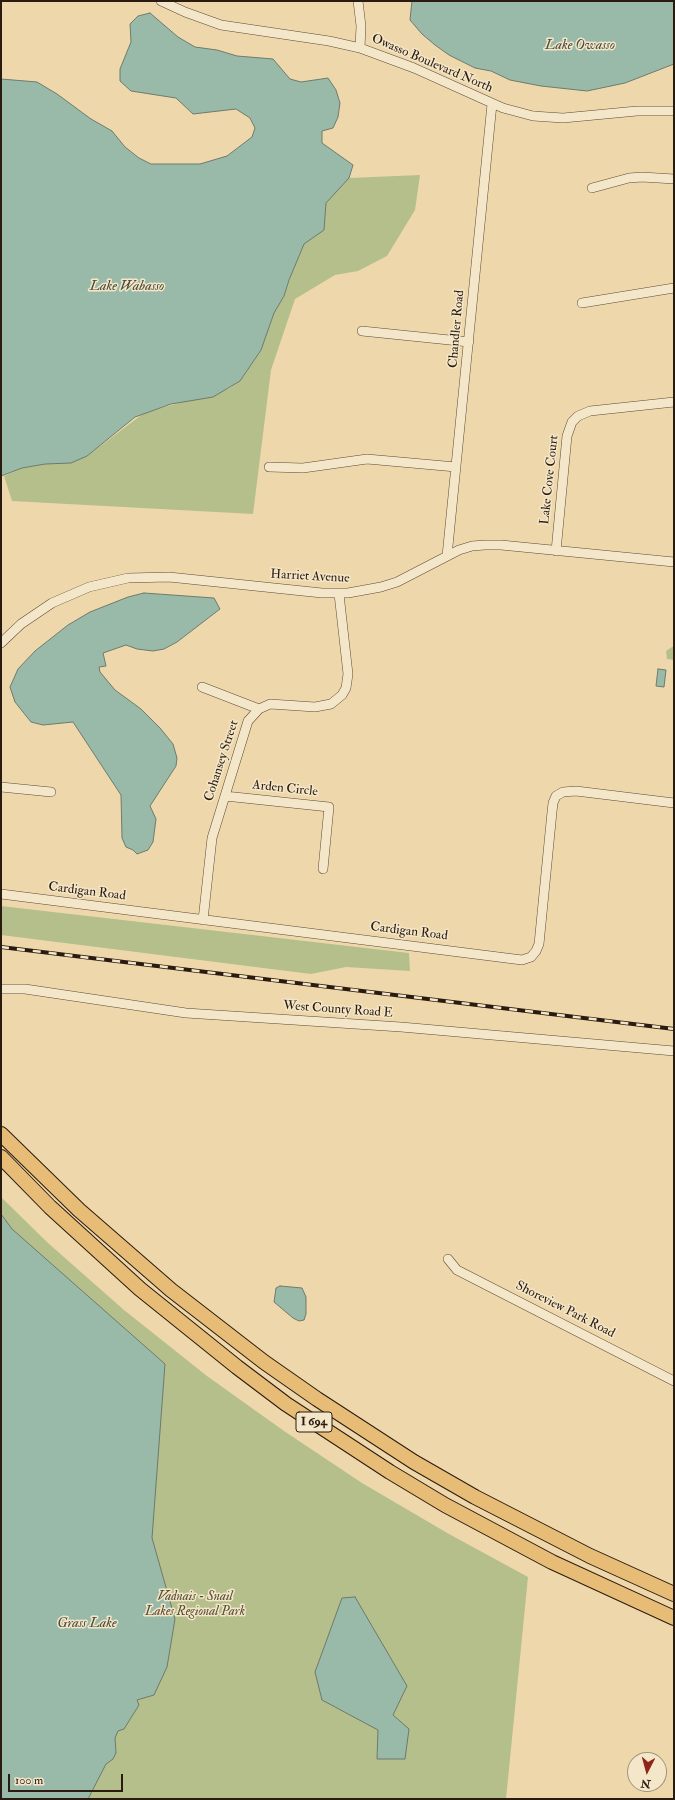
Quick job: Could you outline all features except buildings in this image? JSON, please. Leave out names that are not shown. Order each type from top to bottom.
[{"type":"highway","name":"I 694","points":[[1,1134],[79,1210],[171,1290],[253,1353],[317,1399],[414,1462],[475,1497],[590,1556],[674,1594]]},
{"type":"highway","name":"I 694","points":[[1,1157],[50,1207],[140,1290],[236,1367],[292,1408],[390,1472],[466,1516],[552,1562],[674,1618]]},
{"type":"street","name":"Owasso Boulevard North","points":[[161,1],[185,12],[222,25],[329,41],[360,48],[414,68],[492,104],[518,112],[548,118],[576,118],[651,110],[674,111]]},
{"type":"street","points":[[358,1],[361,26],[360,48]]},
{"type":"street","name":"Chandler Road","points":[[447,556],[492,104]]},
{"type":"street","points":[[592,188],[630,178],[642,177],[674,179]]},
{"type":"street","points":[[582,303],[674,288]]},
{"type":"street","points":[[362,331],[469,342]]},
{"type":"street","name":"Lake Cove Court","points":[[556,551],[567,436],[572,422],[578,416],[590,411],[674,402]]},
{"type":"street","points":[[269,467],[303,468],[367,459],[456,467]]},
{"type":"street","name":"Harriet Avenue","points":[[3,636],[36,613],[71,594],[106,582],[128,578],[168,577],[339,594],[365,591],[397,582],[447,556],[472,546],[485,545],[502,545],[674,562]]},
{"type":"street","points":[[202,687],[259,709],[270,704],[324,706],[331,704],[342,695],[346,688],[348,674],[339,594]]},
{"type":"street","name":"Cohansey Street","points":[[203,920],[212,838],[248,721],[259,709]]},
{"type":"street","points":[[1,787],[51,792]]},
{"type":"street","name":"Cardigan Road","points":[[1,894],[522,960],[531,957],[539,944],[553,803],[556,796],[563,792],[576,791],[674,803]]},
{"type":"street","name":"Arden Circle","points":[[225,796],[329,807],[323,869]]},
{"type":"street","name":"West County Road E","points":[[1,989],[25,989],[186,1013],[402,1027],[674,1051]]},
{"type":"street","name":"Shoreview Park Road","points":[[448,1259],[457,1270],[674,1381]]},
{"type":"green space","points":[[420,175],[415,210],[387,256],[358,271],[335,275],[295,299],[271,370],[253,514],[12,501],[4,476],[22,468],[87,456],[144,413],[228,389],[240,381],[261,350],[274,313],[284,296],[304,243],[324,230],[326,203],[337,189],[349,178]]},
{"type":"green space","points":[[674,647],[674,660],[667,659],[666,651]]},
{"type":"green space","points":[[1,906],[409,953],[410,971],[346,967],[311,974],[1,935]]},
{"type":"green space","name":"Vadnais - Snail Lakes Regional Park","points":[[1,1197],[48,1243],[124,1310],[207,1376],[284,1431],[362,1483],[449,1534],[528,1577],[506,1799],[1,1799]]},
{"type":"water","name":"Lake Owasso","points":[[412,1],[674,1],[674,64],[625,83],[587,91],[541,86],[510,80],[491,71],[475,68],[449,55],[435,45],[422,34],[410,20]]},
{"type":"water","name":"Lake Wabasso","points":[[150,13],[178,37],[195,47],[217,50],[237,56],[273,59],[290,79],[301,82],[328,78],[336,90],[340,103],[338,117],[333,128],[322,131],[322,143],[353,165],[349,178],[326,203],[324,230],[304,244],[284,296],[274,313],[261,350],[240,381],[213,397],[171,404],[135,417],[87,456],[71,463],[45,464],[22,468],[1,476],[1,79],[37,82],[57,94],[91,119],[112,131],[125,147],[139,158],[151,164],[200,164],[227,156],[252,137],[255,128],[250,118],[236,109],[193,114],[176,98],[131,91],[120,81],[120,69],[131,42],[130,24],[138,16]]},
{"type":"water","points":[[144,593],[214,598],[220,609],[177,642],[164,649],[153,651],[137,649],[126,645],[103,653],[106,666],[99,667],[100,672],[115,690],[141,709],[160,728],[173,744],[177,758],[176,766],[150,806],[156,819],[153,842],[148,850],[137,854],[133,850],[126,847],[122,838],[121,795],[73,722],[43,725],[31,722],[15,702],[10,687],[18,669],[35,651],[68,625],[90,612],[128,597]]},
{"type":"water","points":[[658,669],[666,670],[664,687],[656,686]]},
{"type":"water","name":"Grass Lake","points":[[1,1214],[12,1229],[165,1364],[152,1538],[175,1619],[167,1667],[154,1695],[137,1700],[139,1705],[124,1729],[118,1731],[115,1738],[116,1753],[113,1759],[106,1764],[88,1799],[1,1799]]},
{"type":"water","points":[[280,1286],[302,1288],[306,1297],[306,1314],[304,1320],[299,1321],[293,1318],[274,1302],[276,1288]]},
{"type":"water","points":[[355,1597],[407,1686],[393,1715],[409,1729],[405,1759],[377,1759],[378,1730],[322,1700],[315,1672],[342,1598]]},
{"type":"railway","points":[[1,947],[674,1029]]}]
